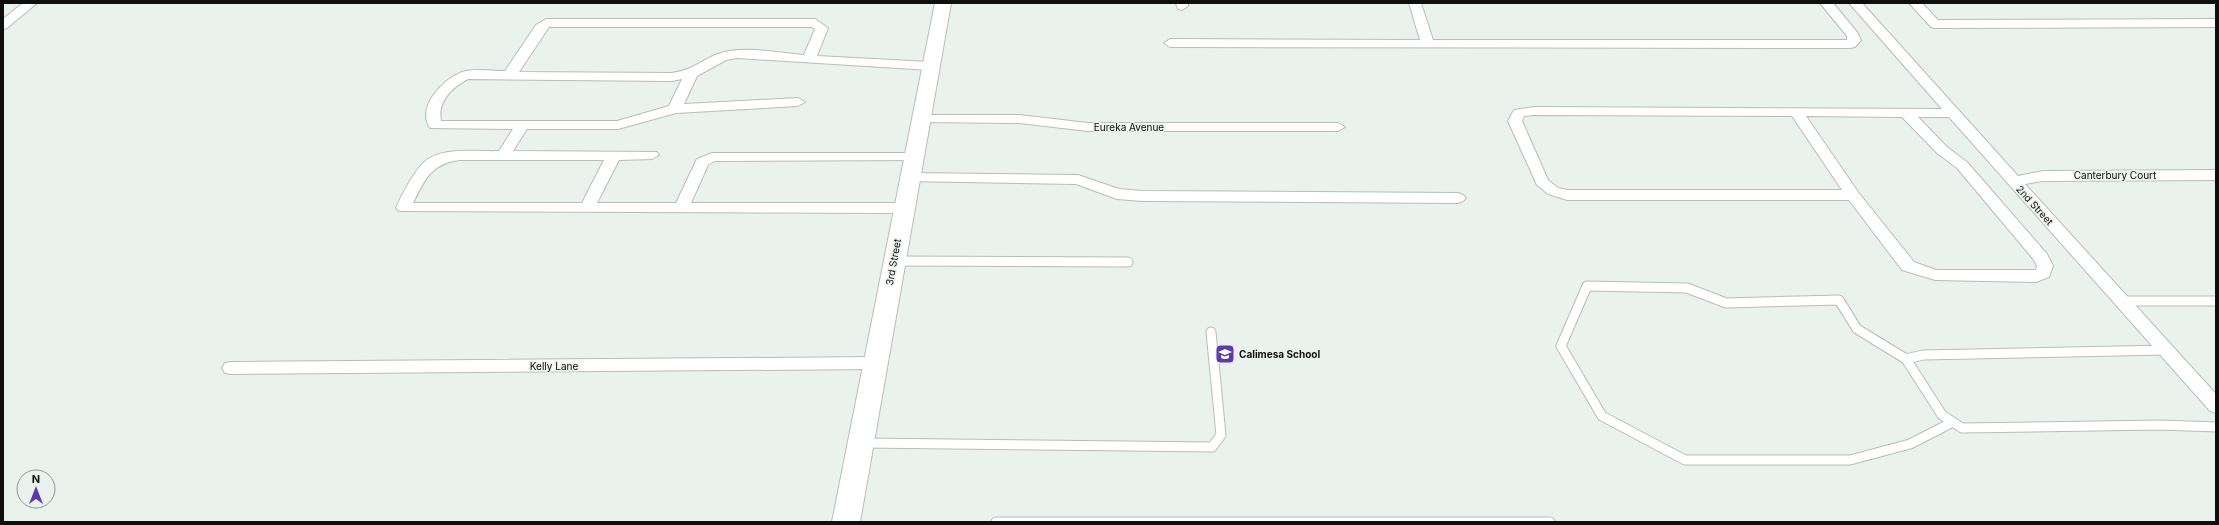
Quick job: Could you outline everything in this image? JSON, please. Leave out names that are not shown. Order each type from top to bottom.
[{"type":"street","points":[[6,20],[31,3]]},
{"type":"street","name":"3rd Street","points":[[846,522],[862,443],[893,261],[943,3]]},
{"type":"street","points":[[1415,3],[1428,43]]},
{"type":"street","points":[[1170,43],[1850,44],[1855,40],[1854,35],[1826,3]]},
{"type":"street","name":"2nd Street","points":[[1855,3],[2216,406]]},
{"type":"street","points":[[1915,3],[1935,24],[2216,23]]},
{"type":"street","points":[[509,76],[540,28],[546,23],[815,23],[822,28],[809,60]]},
{"type":"street","points":[[798,102],[675,109],[618,125],[435,126],[432,116],[439,97],[452,82],[466,75],[672,77],[691,74],[722,57],[737,54],[809,60],[930,66]]},
{"type":"street","points":[[675,109],[691,74]]},
{"type":"street","points":[[1853,195],[1567,195],[1553,191],[1542,182],[1514,121],[1519,113],[1534,111],[1953,113]]},
{"type":"street","points":[[1796,112],[1853,195],[1908,266],[1935,275],[2036,277],[2043,273],[2045,266],[2041,258],[1967,171],[1942,150],[1906,113]]},
{"type":"street","name":"Eureka Avenue","points":[[920,119],[1019,119],[1088,127],[1338,127]]},
{"type":"street","points":[[503,156],[523,125]]},
{"type":"street","points":[[652,156],[459,156],[432,163],[407,199],[404,208],[904,208]]},
{"type":"street","points":[[587,208],[614,156]]},
{"type":"street","points":[[681,208],[702,162],[712,157],[913,157]]},
{"type":"street","name":"Canterbury Court","points":[[2014,182],[2043,176],[2216,175]]},
{"type":"street","points":[[909,178],[1078,180],[1117,194],[1142,196],[1458,198]]},
{"type":"street","name":"Kelly Lane","points":[[231,368],[876,363]]},
{"type":"lane","points":[[893,261],[1128,262]]},
{"type":"lane","points":[[1953,422],[1910,444],[1850,460],[1685,460],[1602,416],[1561,346],[1587,286],[1687,288],[1726,303],[1839,300],[1857,329],[1906,359],[1942,415],[1953,422],[1962,428],[2160,425],[2216,427]]},
{"type":"lane","points":[[2122,301],[2216,301]]},
{"type":"lane","points":[[862,443],[1212,447],[1221,435],[1211,332]]},
{"type":"lane","points":[[1906,359],[1923,355],[2166,350]]},
{"type":"lane","points":[[996,522],[1550,522]]},
{"type":"place","name":"Calimesa School","points":[[1225,354]]}]
